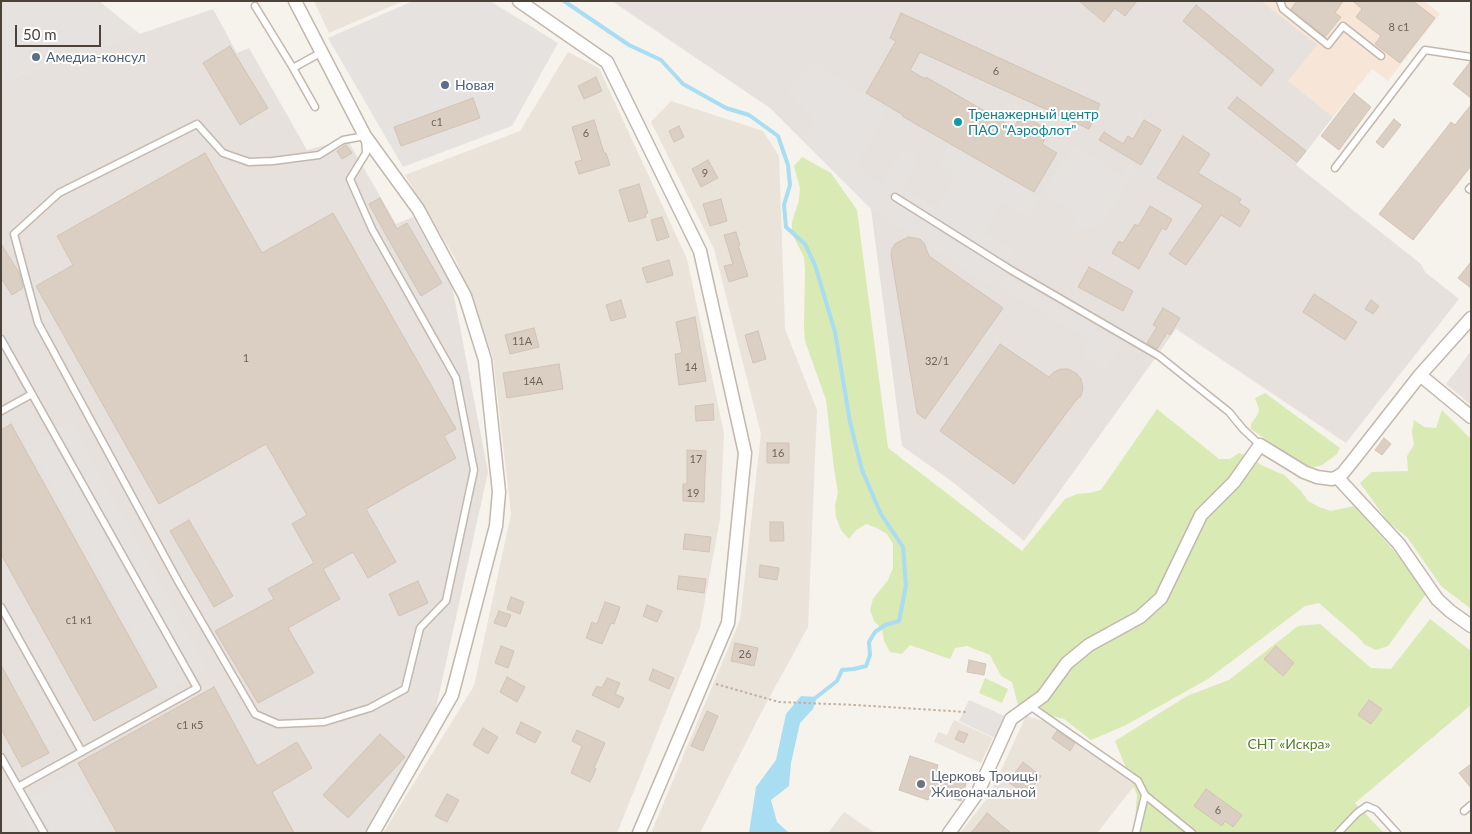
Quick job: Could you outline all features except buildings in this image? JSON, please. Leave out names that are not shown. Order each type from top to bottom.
[{"type":"street","points":[[295,1],[365,136],[418,209],[465,296],[485,360],[499,492],[496,526],[452,696],[373,833]]},
{"type":"street","points":[[519,1],[607,62],[700,251],[745,453],[728,623],[639,833]]},
{"type":"street","points":[[949,833],[978,792],[1011,719],[1043,696],[1067,663],[1089,645],[1140,617],[1161,598],[1201,515],[1234,482],[1260,444],[1304,472],[1318,477],[1332,479],[1337,477],[1351,463],[1420,375],[1471,318]]},
{"type":"street","points":[[1420,375],[1471,417]]},
{"type":"street","points":[[1337,477],[1399,544],[1437,599],[1471,626]]},
{"type":"lane","points":[[1280,1],[1282,9],[1328,45],[1343,26],[1381,56]]},
{"type":"lane","points":[[255,6],[315,107]]},
{"type":"lane","points":[[1335,168],[1424,50],[1471,57]]},
{"type":"lane","points":[[293,68],[322,52]]},
{"type":"lane","points":[[197,124],[223,153],[249,162],[319,155],[343,140],[365,136],[366,153],[350,179],[372,228],[456,378],[474,470],[446,602],[420,628],[406,689],[370,708],[324,722],[278,724],[255,714],[179,583],[38,324],[14,234],[59,193],[197,124]]},
{"type":"lane","points":[[895,197],[1011,270],[1159,356],[1229,412],[1243,429],[1260,444]]},
{"type":"lane","points":[[1,339],[197,688],[18,787]]},
{"type":"lane","points":[[1,411],[32,394]]},
{"type":"lane","points":[[1,607],[82,752]]},
{"type":"lane","points":[[1030,706],[1138,781],[1145,795],[1192,833]]},
{"type":"lane","points":[[1,757],[44,833]]},
{"type":"lane","points":[[1136,833],[1145,795]]},
{"type":"lane","points":[[1464,811],[1471,805]]},
{"type":"lane","points":[[1338,833],[1357,813],[1367,806],[1376,810],[1397,833]]},
{"type":"path","points":[[704,680],[779,702],[966,712]]},
{"type":"shaded area","name":"Амедиа-консул","points":[[1,1],[99,1],[140,34],[1,81]]},
{"type":"shaded area","points":[[314,1],[403,1],[329,33]]},
{"type":"shaded area","name":"Новая","points":[[413,1],[490,1],[558,43],[512,126],[403,167],[328,38]]},
{"type":"shaded area","points":[[612,1],[1261,1],[1317,45],[1288,81],[1333,117],[1296,165],[1421,264],[1425,272],[1459,299],[1346,443],[1176,329],[1024,541],[954,483],[902,446],[871,209],[770,108]]},
{"type":"shaded area","points":[[1261,1],[1424,1],[1440,14],[1388,81],[1372,69],[1333,117],[1288,81]]},
{"type":"shaded area","points":[[213,9],[237,53],[249,48],[307,150],[347,139],[396,224],[413,217],[452,286],[488,472],[434,717],[367,833],[1,833],[1,81]]},
{"type":"shaded area","points":[[568,52],[599,68],[687,259],[724,433],[720,519],[700,627],[617,833],[383,833],[474,686],[511,514],[493,357],[455,258],[405,175],[520,131]]},
{"type":"shaded area","points":[[813,60],[888,110],[857,167],[882,183],[904,146],[920,158],[903,190],[938,207],[954,174],[939,164],[949,144],[1040,197],[1028,218],[1001,203],[985,233],[1015,250],[993,288],[872,209],[802,139],[814,120],[785,91]]},
{"type":"shaded area","points":[[671,101],[763,131],[779,156],[785,329],[817,410],[808,627],[762,711],[700,833],[651,833],[740,620],[761,434],[714,249],[651,122]]},
{"type":"shaded area","points":[[1075,144],[1123,176],[1131,164],[1137,169],[1101,225],[1071,232],[1075,215],[1042,193]]},
{"type":"shaded area","points":[[1002,274],[1122,344],[1105,371],[1081,354],[1090,341],[997,285]]},
{"type":"shaded area","points":[[1471,351],[1471,405],[1446,384]]},
{"type":"shaded area","points":[[71,421],[208,669],[165,693],[28,444]]},
{"type":"shaded area","points":[[969,700],[1011,719],[1001,741],[959,721]]},
{"type":"shaded area","points":[[1026,716],[1061,726],[1138,781],[1097,833],[960,833],[989,796]]},
{"type":"shaded area","points":[[954,720],[993,738],[981,763],[934,742],[938,732],[947,735]]},
{"type":"shaded area","points":[[76,772],[110,833],[29,833],[15,807]]},
{"type":"shaded area","points":[[844,812],[875,833],[828,833]]},
{"type":"green space","points":[[802,157],[831,173],[857,210],[888,448],[1022,551],[1065,499],[1077,494],[1101,490],[1157,409],[1219,459],[1230,459],[1239,453],[1251,457],[1261,465],[1284,475],[1301,491],[1308,501],[1319,507],[1331,511],[1354,506],[1396,553],[1426,594],[1388,646],[1376,650],[1365,645],[1319,603],[1305,606],[1208,679],[1124,726],[1091,740],[1064,719],[1039,713],[1018,705],[1012,682],[1001,676],[990,655],[967,646],[955,648],[950,659],[910,645],[902,654],[890,652],[884,641],[882,629],[874,621],[870,610],[873,599],[888,580],[893,568],[893,544],[887,534],[866,524],[856,530],[849,539],[841,530],[836,517],[835,505],[838,493],[826,400],[805,341],[804,257],[792,234],[792,222],[799,200],[800,188],[794,166]]},
{"type":"green space","points":[[1265,393],[1340,448],[1337,454],[1322,465],[1315,467],[1303,465],[1251,429],[1251,424],[1259,409],[1255,398]]},
{"type":"green space","points":[[1442,410],[1471,439],[1471,609],[1441,586],[1407,537],[1388,522],[1360,483],[1372,472],[1408,471],[1407,456],[1414,445],[1412,432],[1414,420],[1424,427],[1436,428]]},
{"type":"green space","name":"СНТ «Искра»","points":[[1430,619],[1471,651],[1471,705],[1355,803],[1384,833],[1134,833],[1137,795],[1115,741],[1187,696],[1229,680],[1298,626],[1320,624],[1371,668],[1391,669]]},
{"type":"green space","points":[[985,678],[1008,689],[1002,703],[979,693]]},
{"type":"water","points":[[801,696],[817,697],[813,709],[800,723],[791,763],[789,786],[771,800],[777,822],[789,833],[749,833],[756,787],[776,760],[786,714]]},
{"type":"waterway","points":[[564,1],[629,45],[661,60],[683,84],[726,108],[749,115],[778,136],[788,165],[790,185],[784,205],[786,227],[805,244],[815,265],[835,332],[850,422],[862,470],[881,514],[903,547],[906,586],[899,621],[885,625],[875,632],[869,642],[870,655],[866,666],[842,670],[837,681],[814,699]]},
{"type":"place","name":"Амедиа-консул","points":[[36,57]]},
{"type":"place","name":"Новая","points":[[445,85]]},
{"type":"place","name":"Тренажерный центр ПАО \"Аэрофлот\"","points":[[958,122]]},
{"type":"place","name":"Церковь Троицы Живоначальной","points":[[921,784]]}]
